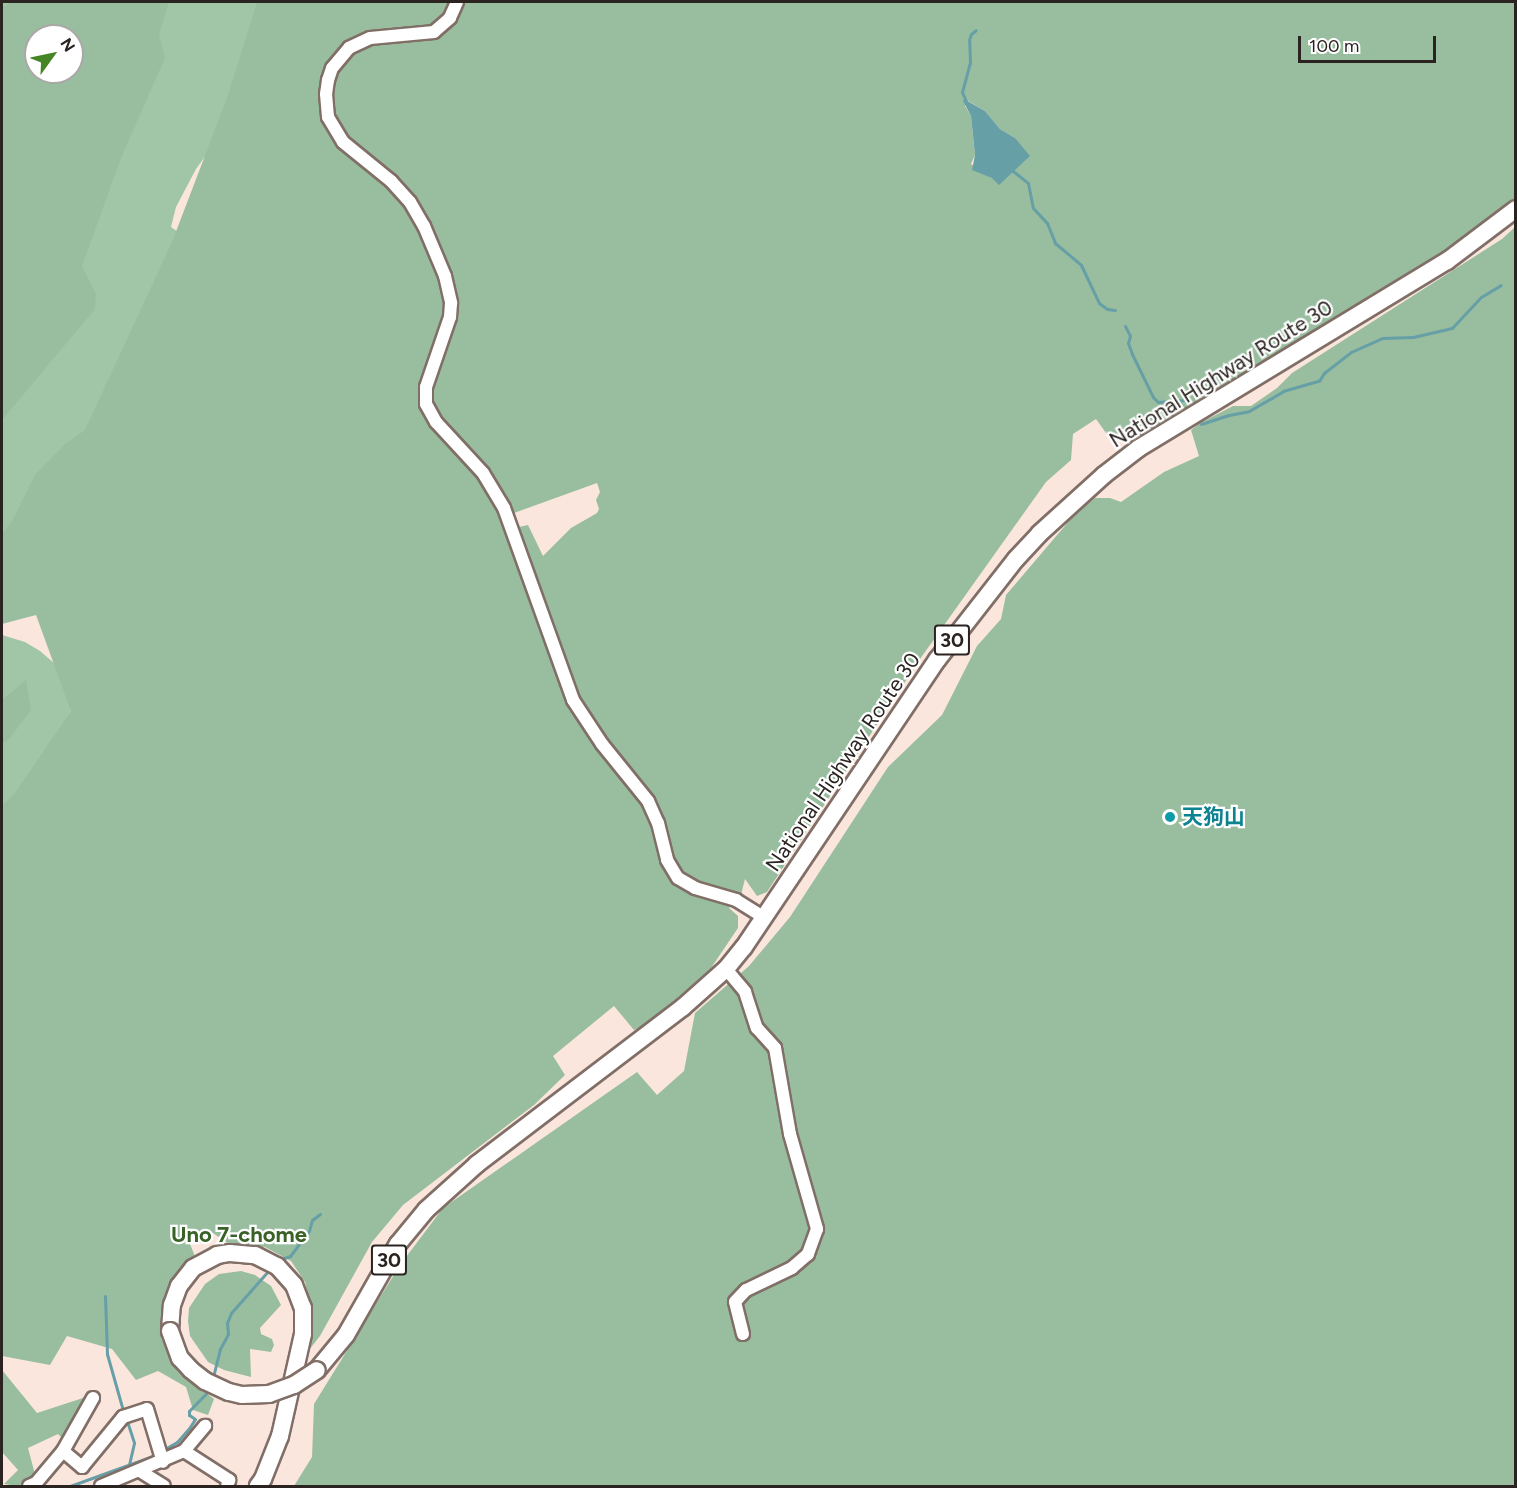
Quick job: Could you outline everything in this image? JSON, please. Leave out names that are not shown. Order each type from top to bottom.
[{"type":"highway","name":"National Highway Route 30","points":[[255,1486],[271,1437],[290,1345],[292,1317],[290,1290],[270,1274],[262,1264],[220,1266],[200,1277],[183,1303],[175,1330],[201,1365],[236,1383],[267,1384],[282,1379],[314,1366],[383,1250],[405,1219],[442,1186],[477,1164],[682,1008],[726,969],[765,918],[959,631],[1016,560],[1071,503],[1139,448],[1187,416],[1447,261],[1515,209]]},
{"type":"street","points":[[457,2],[450,18],[434,32],[370,38],[349,48],[332,68],[328,80],[328,117],[343,142],[392,180],[410,202],[424,226],[446,276],[451,303],[450,318],[426,387],[426,404],[436,422],[483,473],[504,508],[573,700],[596,737],[648,801],[658,823],[668,860],[678,878],[695,888],[736,900],[765,918]]},
{"type":"street","points":[[726,969],[745,992],[757,1028],[774,1048],[790,1134],[817,1229],[808,1254],[792,1268],[746,1290],[735,1302],[743,1334]]},
{"type":"street","points":[[29,1486],[36,1484],[63,1451],[93,1398]]},
{"type":"street","points":[[63,1451],[82,1467],[124,1416],[147,1409],[162,1455]]},
{"type":"street","points":[[101,1486],[140,1471],[162,1455],[184,1451],[205,1426]]},
{"type":"street","points":[[184,1451],[229,1480],[227,1486]]},
{"type":"street","points":[[140,1471],[164,1486]]},
{"type":"green space","points":[[2,2],[266,2],[238,111],[196,169],[176,207],[171,227],[185,237],[96,425],[2,559]]},
{"type":"green space","points":[[10,2],[169,2],[159,35],[165,58],[121,158],[82,266],[96,294],[95,309],[2,420],[2,8]]},
{"type":"green space","points":[[257,2],[1515,2],[1515,200],[1462,243],[1143,436],[1111,440],[1096,419],[1073,434],[1071,460],[1046,482],[920,659],[767,892],[757,896],[745,879],[741,895],[729,908],[738,916],[738,928],[711,968],[648,1024],[634,1030],[614,1006],[553,1056],[565,1075],[534,1105],[403,1205],[372,1242],[320,1336],[309,1350],[312,1312],[305,1282],[291,1261],[265,1247],[229,1244],[213,1233],[195,1238],[190,1244],[196,1259],[180,1271],[164,1300],[161,1338],[172,1361],[189,1380],[214,1399],[208,1415],[193,1410],[186,1387],[158,1371],[136,1380],[112,1349],[67,1336],[50,1365],[2,1356],[2,806],[15,793],[71,711],[36,615],[2,624],[2,534],[12,521],[35,475],[65,444],[85,430],[172,242],[227,98]],"holes":[[[965,99],[985,111],[1000,129],[1015,138],[992,178],[971,164],[975,155],[971,116],[965,106]],[[597,483],[600,492],[596,500],[599,509],[597,513],[571,528],[543,556],[528,525],[519,527],[514,513]]]},
{"type":"green space","points":[[1515,227],[1515,1486],[294,1486],[312,1457],[314,1404],[400,1265],[443,1208],[637,1072],[657,1095],[684,1071],[695,1013],[749,966],[790,917],[888,767],[942,715],[977,646],[1001,619],[1006,595],[1075,514],[1095,498],[1110,498],[1121,502],[1164,472],[1199,456],[1191,430],[1200,423],[1233,406],[1251,406],[1277,388],[1292,373],[1502,239]]},
{"type":"green space","points":[[2,635],[25,642],[40,651],[77,683],[78,699],[2,828]]},
{"type":"green space","points":[[26,680],[31,710],[10,738],[2,744],[2,700]]},
{"type":"green space","points":[[241,1271],[255,1275],[271,1286],[281,1305],[260,1328],[261,1334],[272,1339],[274,1345],[271,1352],[250,1349],[251,1377],[224,1370],[208,1362],[190,1336],[188,1321],[189,1308],[205,1284],[219,1274]]},
{"type":"green space","points":[[2,1370],[37,1413],[86,1397],[83,1413],[64,1440],[58,1434],[28,1448],[36,1478],[18,1486],[4,1484],[18,1470],[2,1452]]},
{"type":"water","points":[[964,99],[985,111],[1000,129],[1015,138],[1030,156],[999,185],[992,178],[972,170],[975,155],[971,116]]},
{"type":"waterway","points":[[966,101],[962,92],[970,63],[969,40],[971,34],[976,30]]},
{"type":"waterway","points":[[1013,171],[1028,183],[1033,208],[1047,223],[1055,243],[1081,265],[1099,303],[1107,309],[1115,310]]},
{"type":"waterway","points":[[1201,424],[1249,411],[1283,391],[1319,381],[1324,373],[1351,352],[1382,338],[1413,337],[1452,328],[1481,297],[1501,285]]},
{"type":"waterway","points":[[1125,326],[1130,336],[1128,343],[1132,354],[1153,397],[1158,402],[1185,400],[1190,405]]},
{"type":"waterway","points":[[278,1260],[290,1256],[309,1231],[312,1220],[320,1214]]},
{"type":"waterway","points":[[213,1377],[220,1349],[228,1334],[227,1323],[231,1313],[269,1270]]},
{"type":"waterway","points":[[105,1296],[107,1354],[124,1414]]},
{"type":"waterway","points":[[163,1450],[177,1442],[190,1427],[195,1419],[189,1415],[189,1411],[210,1389]]},
{"type":"waterway","points":[[127,1421],[134,1443],[129,1465]]},
{"type":"waterway","points":[[70,1486],[158,1454]]},
{"type":"place","name":"天狗山","points":[[1170,817]]},
{"type":"district","name":"Uno 7-chome","points":[[239,1235]]}]
